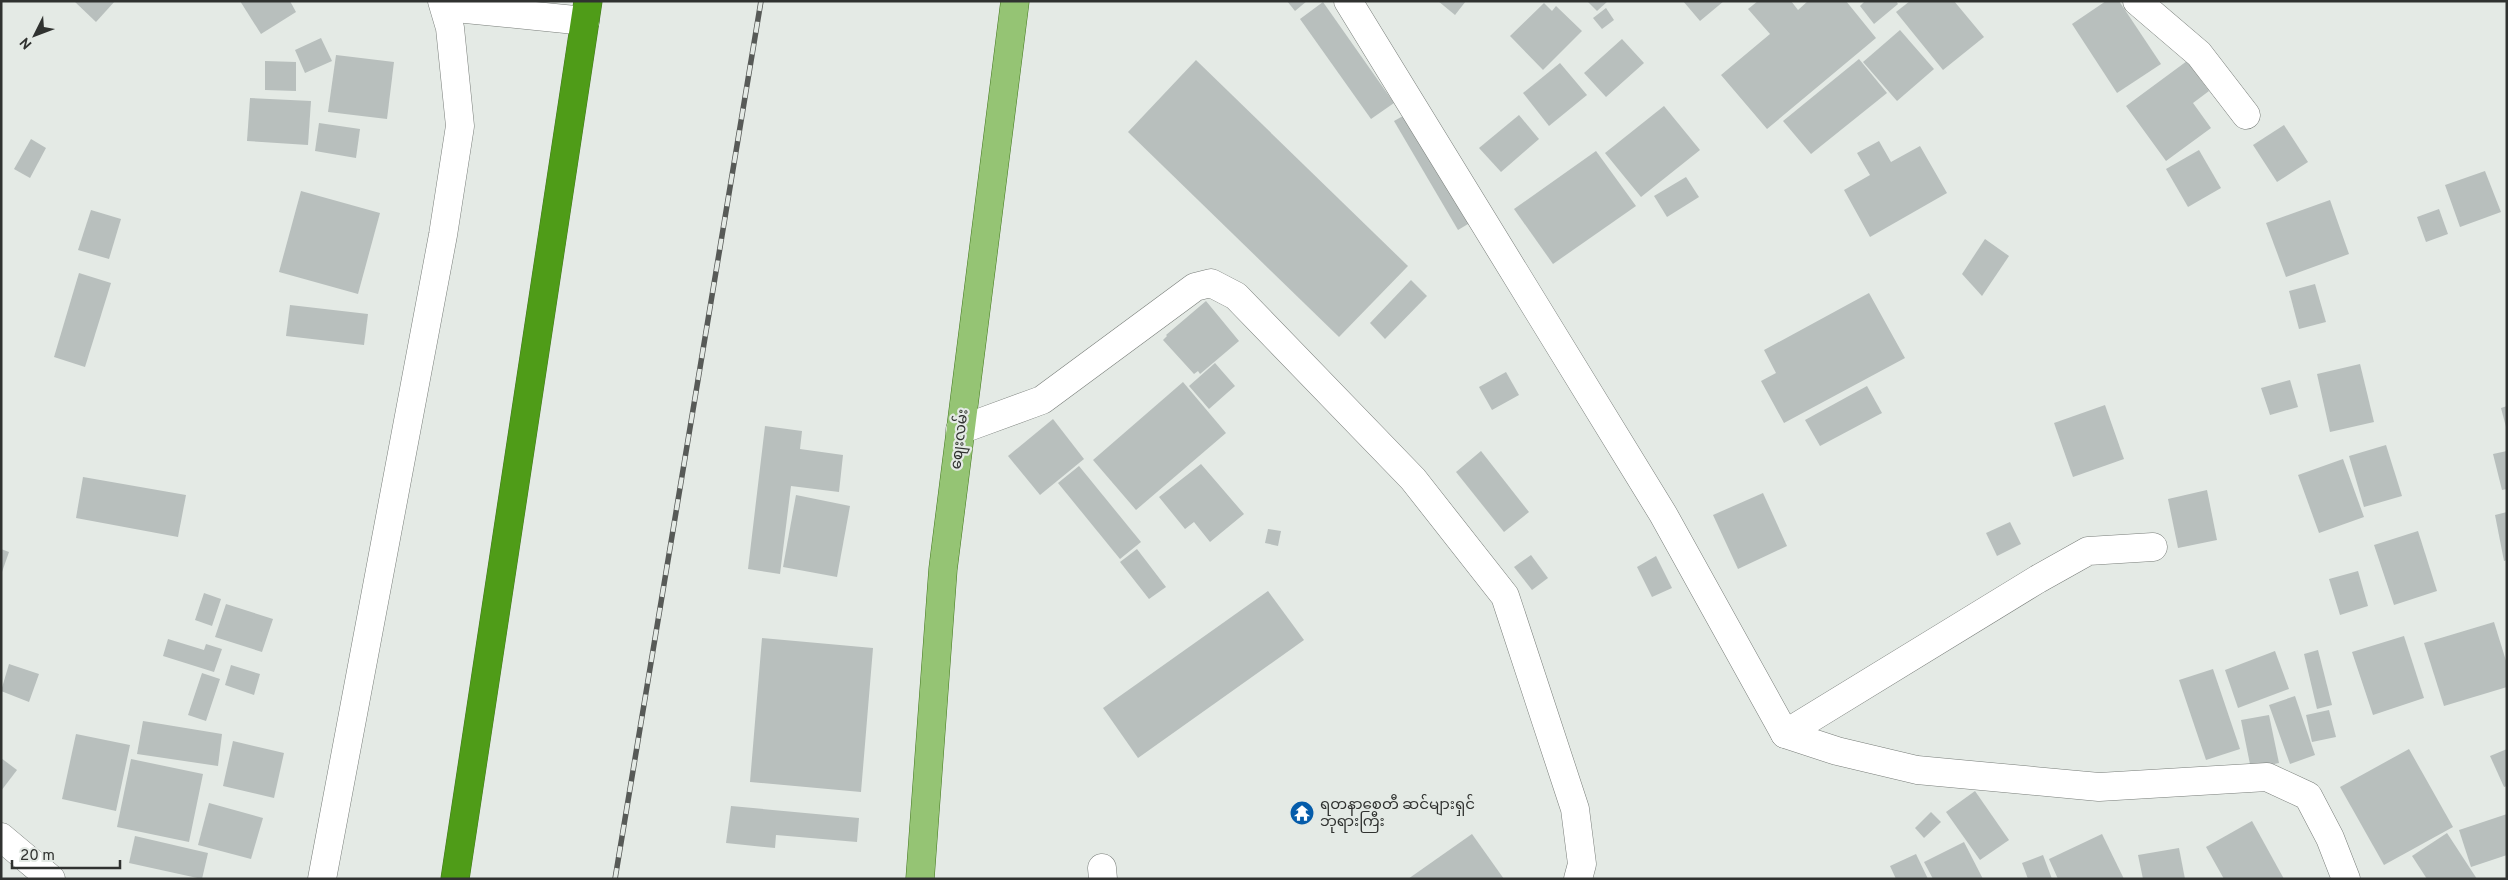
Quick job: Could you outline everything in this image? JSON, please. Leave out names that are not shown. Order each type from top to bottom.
[{"type":"highway","points":[[455,879],[586,11]]},
{"type":"main road","name":"စျေးလမ်း","points":[[920,879],[943,569],[1016,1]]},
{"type":"street","points":[[1348,1],[1663,514],[1785,734],[1838,751],[1917,770],[2099,787],[2267,777],[2308,796],[2330,838],[2346,879]]},
{"type":"street","points":[[2137,1],[2199,54],[2246,115]]},
{"type":"street","points":[[322,879],[441,245],[460,126],[450,28],[443,4],[586,11]]},
{"type":"street","points":[[960,430],[1042,400],[1195,287],[1211,283],[1236,296],[1413,479],[1505,596],[1575,809],[1582,864],[1578,879]]},
{"type":"street","points":[[1785,734],[2038,580],[2088,552],[2153,546]]},
{"type":"street","points":[[1,837],[51,879]]},
{"type":"building","points":[[74,1],[115,1],[96,22]]},
{"type":"building","points":[[240,1],[290,1],[296,12],[261,34]]},
{"type":"building","points":[[1287,1],[1307,1],[1295,11]]},
{"type":"building","points":[[1438,1],[1466,1],[1455,15]]},
{"type":"building","points":[[1587,1],[1608,1],[1597,11]]},
{"type":"building","points":[[1683,1],[1724,1],[1700,21]]},
{"type":"building","points":[[1758,1],[1791,1],[1798,10],[1808,1],[1846,1],[1876,38],[1767,129],[1721,75],[1770,34],[1748,9]]},
{"type":"building","points":[[1865,1],[1896,1],[1898,4],[1874,24],[1860,6]]},
{"type":"building","points":[[1910,1],[1954,1],[1984,37],[1943,70],[1896,12]]},
{"type":"building","points":[[2106,1],[2119,1],[2161,64],[2117,93],[2072,24]]},
{"type":"building","points":[[1323,2],[1394,103],[1371,119],[1300,19]]},
{"type":"building","points":[[1544,3],[1552,11],[1556,6],[1582,31],[1543,70],[1510,36]]},
{"type":"building","points":[[1606,8],[1614,20],[1602,29],[1593,18]]},
{"type":"building","points":[[1900,30],[1934,69],[1897,101],[1863,62]]},
{"type":"building","points":[[321,38],[332,61],[305,73],[295,50]]},
{"type":"building","points":[[1622,39],[1644,63],[1606,97],[1584,73]]},
{"type":"building","points":[[336,55],[394,62],[387,119],[328,112]]},
{"type":"building","points":[[1859,59],[1887,93],[1811,154],[1783,121]]},
{"type":"building","points":[[1196,60],[1408,266],[1339,337],[1128,132]]},
{"type":"building","points":[[265,61],[296,62],[296,91],[265,90]]},
{"type":"building","points":[[2187,61],[2209,91],[2193,103],[2211,128],[2166,161],[2126,106]]},
{"type":"building","points":[[1560,63],[1587,95],[1549,126],[1523,93]]},
{"type":"building","points":[[250,98],[311,101],[308,145],[247,141]]},
{"type":"building","points":[[1664,106],[1700,150],[1641,197],[1605,153]]},
{"type":"building","points":[[1414,110],[1478,218],[1458,230],[1394,121]]},
{"type":"building","points":[[1519,115],[1539,139],[1501,172],[1479,148]]},
{"type":"building","points":[[319,123],[360,129],[356,158],[315,151]]},
{"type":"building","points":[[2284,125],[2308,162],[2277,182],[2253,145]]},
{"type":"building","points":[[31,139],[46,148],[30,178],[14,169]]},
{"type":"building","points":[[1879,141],[1891,162],[1920,146],[1947,193],[1870,237],[1844,190],[1870,175],[1857,153]]},
{"type":"building","points":[[2199,150],[2221,188],[2188,207],[2166,169]]},
{"type":"building","points":[[1596,151],[1636,206],[1553,264],[1514,209]]},
{"type":"building","points":[[2485,171],[2501,212],[2460,227],[2445,185]]},
{"type":"building","points":[[1686,177],[1699,197],[1667,217],[1654,196]]},
{"type":"building","points":[[301,191],[380,213],[358,294],[279,272]]},
{"type":"building","points":[[2330,200],[2349,254],[2286,277],[2266,223]]},
{"type":"building","points":[[2439,209],[2448,234],[2426,242],[2417,217]]},
{"type":"building","points":[[91,210],[121,219],[109,259],[78,250]]},
{"type":"building","points":[[1985,239],[2009,256],[1982,296],[1962,274]]},
{"type":"building","points":[[79,273],[111,283],[85,367],[54,357]]},
{"type":"building","points":[[1411,280],[1427,296],[1385,339],[1370,323]]},
{"type":"building","points":[[2315,284],[2326,322],[2299,329],[2289,291]]},
{"type":"building","points":[[1869,293],[1905,358],[1784,423],[1761,381],[1776,373],[1764,350]]},
{"type":"building","points":[[1206,301],[1239,341],[1200,374],[1198,371],[1194,374],[1163,340],[1166,335]]},
{"type":"building","points":[[290,305],[368,314],[364,345],[286,336]]},
{"type":"building","points":[[1215,363],[1235,386],[1209,409],[1189,386]]},
{"type":"building","points":[[2360,364],[2374,422],[2330,432],[2317,374]]},
{"type":"building","points":[[1506,372],[1519,395],[1492,410],[1479,387]]},
{"type":"building","points":[[2290,380],[2298,407],[2270,415],[2261,388]]},
{"type":"building","points":[[1183,382],[1226,433],[1136,510],[1093,460]]},
{"type":"building","points":[[1867,386],[1882,413],[1820,446],[1805,420]]},
{"type":"building","points":[[2105,405],[2124,459],[2073,477],[2054,423]]},
{"type":"building","points":[[2507,406],[2507,427],[2506,427],[2501,408]]},
{"type":"building","points":[[1053,419],[1084,459],[1040,495],[1008,456]]},
{"type":"building","points":[[765,426],[802,431],[800,449],[843,455],[839,492],[791,486],[780,574],[748,569]]},
{"type":"building","points":[[2386,445],[2402,496],[2364,507],[2349,456]]},
{"type":"building","points":[[1481,451],[1529,512],[1504,532],[1456,472]]},
{"type":"building","points":[[2507,451],[2507,489],[2502,490],[2493,454]]},
{"type":"building","points":[[2343,459],[2364,517],[2319,533],[2298,475]]},
{"type":"building","points":[[1201,464],[1244,514],[1210,542],[1194,522],[1185,529],[1159,497]]},
{"type":"building","points":[[1079,466],[1141,542],[1120,559],[1058,483]]},
{"type":"building","points":[[83,477],[186,495],[178,537],[76,518]]},
{"type":"building","points":[[2207,490],[2217,540],[2178,548],[2168,499]]},
{"type":"building","points":[[1763,493],[1787,546],[1738,569],[1713,515]]},
{"type":"building","points":[[796,495],[850,506],[837,577],[783,567]]},
{"type":"building","points":[[2507,512],[2507,560],[2504,561],[2495,515]]},
{"type":"building","points":[[2010,522],[2021,544],[1997,556],[1986,533]]},
{"type":"building","points":[[1268,529],[1281,531],[1278,546],[1265,543]]},
{"type":"building","points":[[2418,531],[2437,591],[2394,605],[2374,545]]},
{"type":"building","points":[[1,549],[9,552],[2,572],[1,572]]},
{"type":"building","points":[[1137,549],[1166,587],[1149,599],[1120,562]]},
{"type":"building","points":[[1531,555],[1548,578],[1532,590],[1514,567]]},
{"type":"building","points":[[1656,556],[1672,588],[1652,597],[1637,567]]},
{"type":"building","points":[[2358,571],[2368,606],[2340,615],[2329,579]]},
{"type":"building","points":[[1268,591],[1304,640],[1138,758],[1103,708]]},
{"type":"building","points":[[204,593],[221,599],[212,626],[195,620]]},
{"type":"building","points":[[226,604],[273,619],[262,652],[215,637]]},
{"type":"building","points":[[2494,622],[2507,664],[2507,687],[2444,706],[2424,643]]},
{"type":"building","points":[[2404,636],[2424,698],[2373,715],[2352,652]]},
{"type":"building","points":[[762,638],[873,648],[861,792],[750,782]]},
{"type":"building","points":[[168,639],[204,650],[206,644],[222,649],[214,672],[163,656]]},
{"type":"building","points":[[2318,650],[2332,705],[2317,709],[2304,654]]},
{"type":"building","points":[[2275,651],[2289,689],[2238,708],[2225,670]]},
{"type":"building","points":[[9,664],[39,674],[29,702],[1,691]]},
{"type":"building","points":[[231,665],[260,674],[254,695],[225,685]]},
{"type":"building","points":[[2213,669],[2240,749],[2206,760],[2179,680]]},
{"type":"building","points":[[202,673],[220,679],[206,721],[188,715]]},
{"type":"building","points":[[2295,696],[2315,755],[2290,764],[2269,705]]},
{"type":"building","points":[[2329,710],[2336,737],[2312,742],[2306,715]]},
{"type":"building","points":[[2269,715],[2279,763],[2251,769],[2241,720]]},
{"type":"building","points":[[143,721],[222,734],[218,766],[137,754]]},
{"type":"building","points":[[76,734],[130,745],[116,811],[62,799]]},
{"type":"building","points":[[233,741],[284,753],[274,798],[223,786]]},
{"type":"building","points":[[2409,749],[2453,827],[2384,865],[2340,787]]},
{"type":"building","points":[[2507,749],[2507,786],[2504,787],[2490,756]]},
{"type":"building","points":[[1,758],[17,770],[1,791]]},
{"type":"building","points":[[131,759],[203,774],[189,842],[117,827]]},
{"type":"building","points":[[1975,791],[2009,840],[1980,860],[1946,812]]},
{"type":"building","points":[[209,803],[263,818],[251,859],[198,845]]},
{"type":"building","points":[[731,806],[859,818],[857,842],[776,835],[775,848],[726,843]]},
{"type":"building","points":[[1931,812],[1941,822],[1924,838],[1915,828]]},
{"type":"building","points":[[2507,814],[2507,855],[2471,867],[2459,830]]},
{"type":"building","points":[[2252,821],[2284,879],[2224,879],[2206,847]]},
{"type":"building","points":[[2447,833],[2477,879],[2427,879],[2412,856]]},
{"type":"building","points":[[1472,834],[1504,879],[1408,879]]},
{"type":"building","points":[[2102,834],[2124,879],[2058,879],[2049,859]]},
{"type":"building","points":[[135,836],[208,853],[202,879],[129,863]]},
{"type":"building","points":[[1964,842],[1983,879],[1933,879],[1924,862]]},
{"type":"building","points":[[2179,848],[2185,879],[2143,879],[2138,855]]},
{"type":"building","points":[[1916,854],[1928,879],[1896,879],[1890,866]]},
{"type":"building","points":[[2043,855],[2052,879],[2028,879],[2022,863]]},
{"type":"railway","points":[[615,879],[761,1]]},
{"type":"place","name":"ရတနာစေတီ ဆင်များရှင် ဘုရားကြီး","points":[[1302,813]]}]
